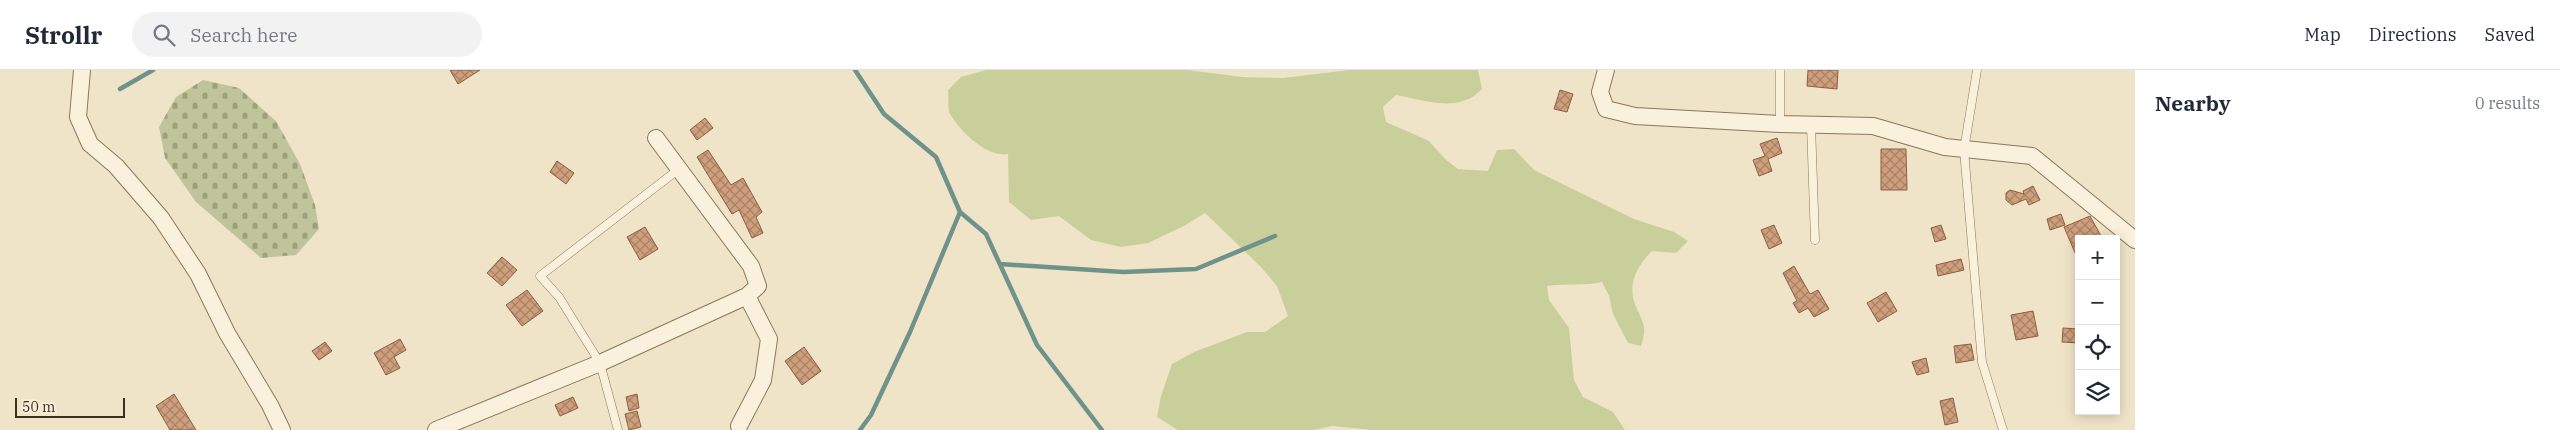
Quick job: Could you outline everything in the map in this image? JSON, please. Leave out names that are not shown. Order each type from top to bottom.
[{"type":"street","points":[[82,70],[78,116],[90,144],[116,166],[161,218],[198,274],[227,333],[270,405],[282,430]]},
{"type":"street","points":[[1606,70],[1600,92],[1606,109],[1635,116],[1780,124],[1873,126],[1945,147],[2032,156],[2135,240]]},
{"type":"street","points":[[436,430],[600,363],[747,296],[758,286],[751,266],[656,138]]},
{"type":"street","points":[[739,426],[763,380],[769,339],[747,296]]},
{"type":"lane","points":[[1780,70],[1780,124]]},
{"type":"lane","points":[[1978,70],[1964,150],[1982,362],[2003,430]]},
{"type":"lane","points":[[1811,125],[1815,240]]},
{"type":"lane","points":[[618,430],[600,363],[559,296],[540,276],[679,170]]},
{"type":"green space","points":[[986,70],[1187,70],[1243,77],[1283,78],[1349,70],[1478,70],[1482,89],[1473,97],[1463,101],[1441,103],[1396,95],[1383,107],[1386,122],[1429,141],[1445,159],[1458,169],[1488,171],[1497,150],[1514,149],[1534,170],[1634,219],[1674,232],[1688,241],[1676,253],[1652,251],[1636,273],[1632,287],[1634,301],[1644,327],[1641,346],[1628,343],[1613,314],[1609,296],[1602,282],[1547,286],[1549,300],[1569,328],[1574,380],[1583,397],[1613,412],[1625,430],[1373,430],[1332,426],[1314,430],[1178,430],[1157,417],[1161,396],[1172,364],[1194,352],[1247,332],[1265,332],[1288,316],[1277,286],[1260,266],[1205,213],[1184,226],[1148,243],[1121,247],[1091,240],[1059,216],[1031,220],[1009,202],[1008,154],[991,152],[983,148],[960,128],[949,112],[948,90],[961,77]]},
{"type":"green space","points":[[203,80],[239,88],[276,121],[300,164],[315,205],[319,229],[296,255],[261,258],[196,202],[165,158],[159,127],[176,97]]},
{"type":"building","points":[[450,70],[480,70],[458,84]]},
{"type":"building","points":[[1808,70],[1838,70],[1837,89],[1807,86]]},
{"type":"building","points":[[1560,90],[1573,94],[1567,112],[1554,109]]},
{"type":"building","points":[[705,118],[713,128],[697,140],[690,130]]},
{"type":"building","points":[[1777,138],[1782,153],[1768,159],[1772,171],[1759,176],[1753,160],[1765,156],[1760,144]]},
{"type":"building","points":[[1881,149],[1906,149],[1907,190],[1881,190]]},
{"type":"building","points":[[708,150],[731,185],[743,178],[762,212],[756,217],[763,233],[752,238],[739,210],[732,214],[697,157]]},
{"type":"building","points":[[557,161],[574,173],[566,184],[550,172]]},
{"type":"building","points":[[2033,186],[2040,200],[2029,205],[2026,199],[2012,205],[2006,200],[2006,193],[2010,190],[2024,194],[2023,191]]},
{"type":"building","points":[[2061,214],[2065,225],[2050,230],[2047,219]]},
{"type":"building","points":[[2090,216],[2100,235],[2075,235],[2075,253],[2064,227]]},
{"type":"building","points":[[1774,225],[1782,243],[1769,249],[1761,230]]},
{"type":"building","points":[[1941,225],[1946,239],[1935,242],[1931,228]]},
{"type":"building","points":[[645,227],[658,249],[640,260],[627,237]]},
{"type":"building","points":[[502,257],[517,270],[502,286],[487,273]]},
{"type":"building","points":[[1961,259],[1964,270],[1938,276],[1936,265]]},
{"type":"building","points":[[1794,266],[1810,294],[1818,290],[1829,309],[1814,317],[1808,308],[1799,313],[1793,303],[1797,301],[1783,273]]},
{"type":"building","points":[[527,290],[543,311],[522,326],[506,305]]},
{"type":"building","points":[[1886,292],[1897,311],[1878,322],[1867,303]]},
{"type":"building","points":[[2033,311],[2038,336],[2016,340],[2011,315]]},
{"type":"building","points":[[2063,328],[2075,329],[2075,343],[2062,342]]},
{"type":"building","points":[[400,339],[406,350],[394,357],[400,368],[386,375],[374,353]]},
{"type":"building","points":[[325,342],[332,351],[319,360],[312,351]]},
{"type":"building","points":[[1971,344],[1974,360],[1956,363],[1954,346]]},
{"type":"building","points":[[804,347],[821,371],[802,385],[785,361]]},
{"type":"building","points":[[1926,358],[1929,372],[1917,375],[1912,362]]},
{"type":"building","points":[[174,394],[196,430],[170,430],[156,406]]},
{"type":"building","points":[[637,394],[639,408],[629,411],[626,397]]},
{"type":"building","points":[[573,397],[578,408],[560,416],[555,405]]},
{"type":"building","points":[[1953,398],[1958,422],[1945,425],[1940,401]]},
{"type":"building","points":[[637,411],[641,427],[629,430],[625,414]]},
{"type":"waterway","points":[[120,89],[153,70]]},
{"type":"waterway","points":[[855,70],[884,114],[936,157],[960,212],[986,234],[1037,345],[1102,430]]},
{"type":"waterway","points":[[860,430],[871,415],[910,332],[960,212]]},
{"type":"waterway","points":[[1000,264],[1123,272],[1196,269],[1275,236]]}]
